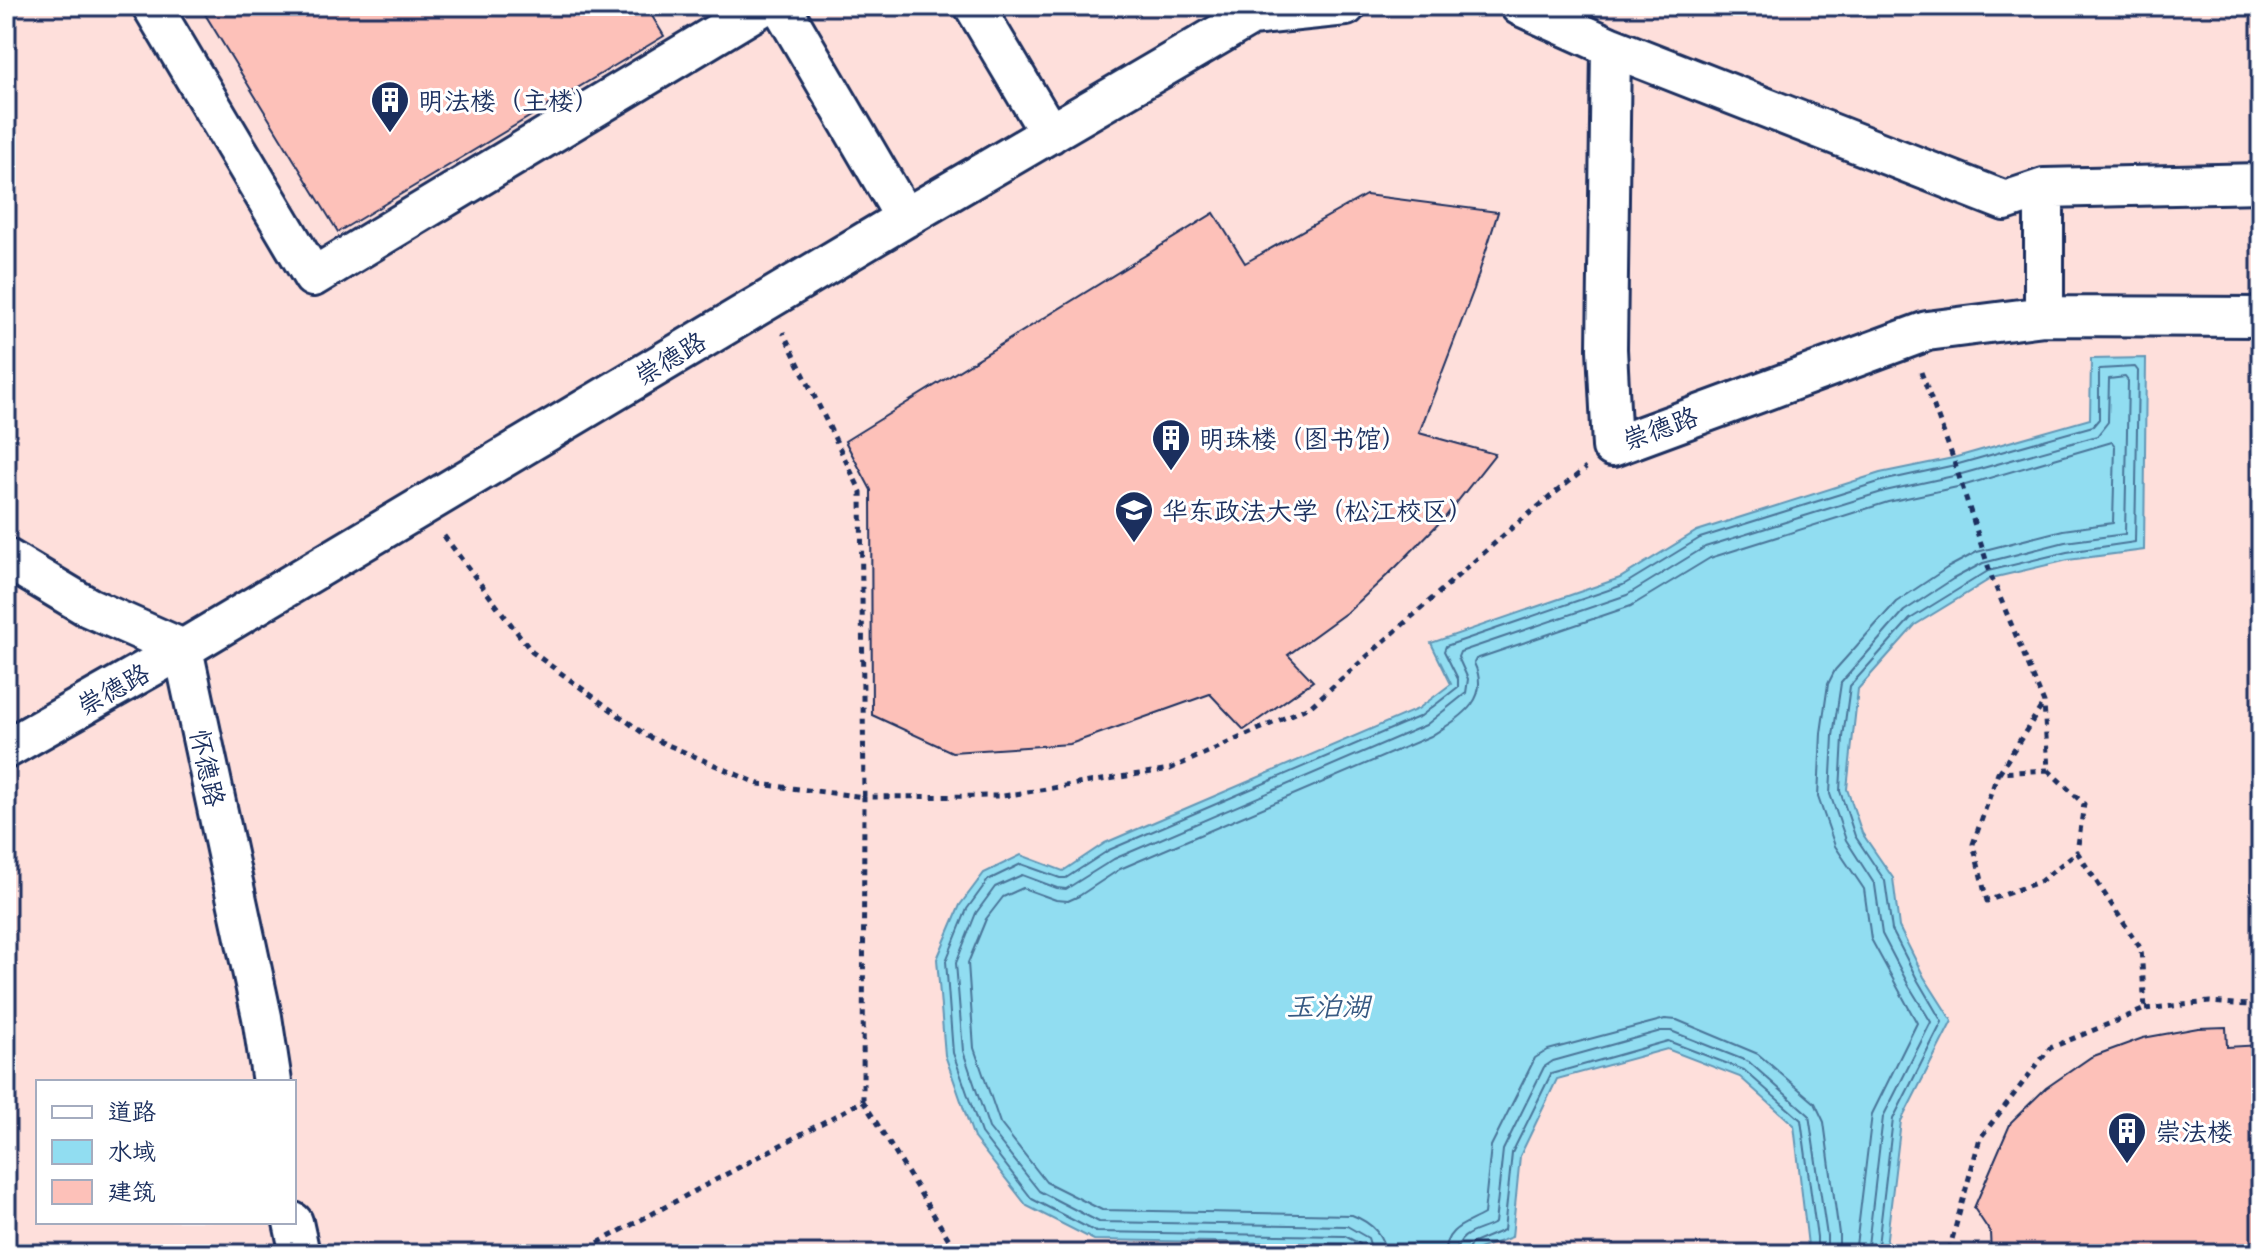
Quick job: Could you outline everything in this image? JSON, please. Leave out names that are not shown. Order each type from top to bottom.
[{"type":"street","points":[[152,6],[313,277],[763,6]]},
{"type":"street","points":[[781,6],[905,218]]},
{"type":"street","points":[[974,6],[1050,134]]},
{"type":"street","name":"崇德路","points":[[6,749],[183,649],[905,218],[1251,16],[1346,6]]},
{"type":"street","points":[[1520,6],[1611,47],[2005,201],[2044,188],[2261,183]]},
{"type":"street","name":"崇德路","points":[[1611,47],[1607,349],[1612,447],[1908,338],[1942,329],[2044,316],[2261,317]]},
{"type":"street","points":[[2044,188],[2044,316]]},
{"type":"street","points":[[6,558],[88,607],[183,649]]},
{"type":"street","name":"怀德路","points":[[183,649],[262,1017],[272,1080]]},
{"type":"street","points":[[293,1224],[300,1254]]},
{"type":"path","points":[[767,300],[861,492],[863,1101],[958,1254]]},
{"type":"path","points":[[1908,338],[1953,458],[1992,578],[2044,703],[2048,770],[2084,804],[2077,852],[2141,949],[2145,1009]]},
{"type":"path","points":[[421,507],[481,581],[532,652],[647,736],[759,784],[864,797],[1003,796],[1170,769],[1311,706],[1514,526],[1612,447]]},
{"type":"path","points":[[2044,703],[1998,773],[1973,844],[1987,901],[2041,881],[2077,852]]},
{"type":"path","points":[[1998,773],[2048,770]]},
{"type":"path","points":[[1948,1254],[1980,1138],[2050,1048],[2145,1009],[2210,1002],[2261,1006]]},
{"type":"path","points":[[577,1254],[863,1101]]},
{"type":"shaded area","name":"华东政法大学（松江校区）","points":[[6,6],[2261,6],[2261,1254],[6,1254]]},
{"type":"water","name":"玉泊湖","points":[[2146,358],[2144,550],[2068,560],[1992,578],[1915,625],[1858,689],[1847,789],[1862,833],[1893,878],[1899,927],[1924,977],[1952,1021],[1901,1121],[1885,1254],[1809,1254],[1794,1125],[1740,1077],[1667,1049],[1557,1079],[1520,1156],[1512,1237],[1465,1254],[1360,1254],[1344,1244],[1094,1240],[1027,1206],[974,1138],[945,1055],[937,959],[960,905],[984,873],[1021,855],[1063,871],[1105,843],[1418,709],[1451,684],[1431,643],[1620,578],[1697,531],[1880,473],[1953,458],[2090,419],[2091,359]]},
{"type":"building","name":"明法楼（主楼）","points":[[200,6],[646,6],[664,36],[338,232]]},
{"type":"building","name":"明珠楼（图书馆）","points":[[1366,195],[1498,212],[1474,289],[1419,433],[1495,454],[1446,516],[1396,567],[1350,610],[1288,655],[1313,681],[1244,730],[1210,694],[1070,744],[952,752],[872,715],[871,490],[845,441],[1214,213],[1245,263]]},
{"type":"building","name":"崇法楼","points":[[2226,1027],[2227,1047],[2261,1045],[2261,1254],[1991,1254],[1990,1232],[1974,1208],[2011,1122],[2046,1088],[2091,1057],[2143,1038],[2198,1028]]},
{"type":"place","name":"明法楼（主楼）","points":[[390,134]]},
{"type":"place","name":"明珠楼（图书馆）","points":[[1171,472]]},
{"type":"place","name":"华东政法大学（松江校区）","points":[[1134,544]]},
{"type":"place","name":"崇法楼","points":[[2127,1165]]}]
